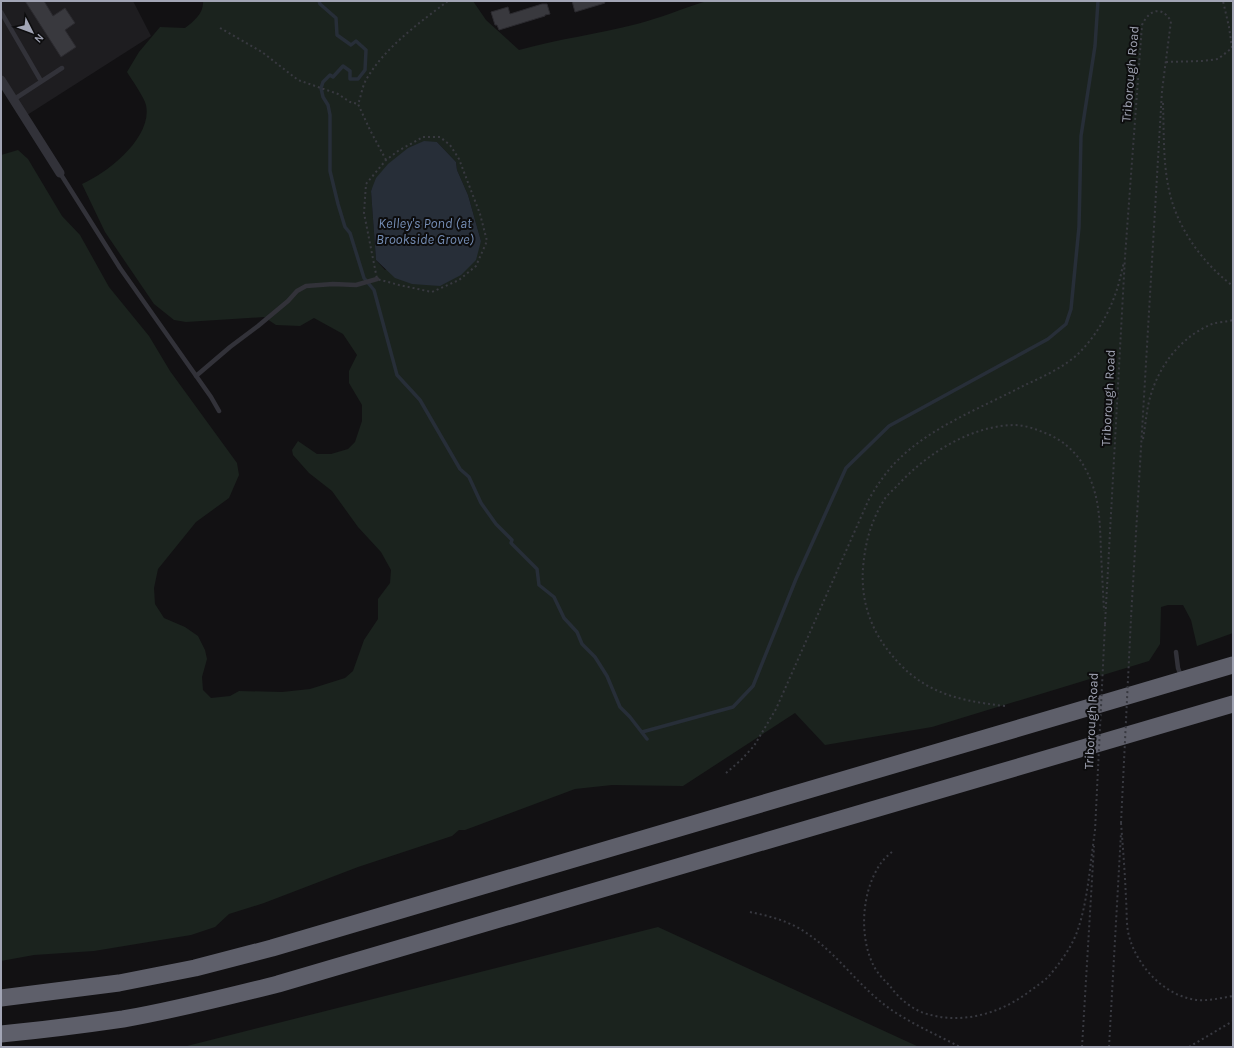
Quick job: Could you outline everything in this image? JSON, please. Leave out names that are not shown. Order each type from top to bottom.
[{"type":"highway","points":[[1,998],[119,983],[195,968],[272,948],[1233,665]]},
{"type":"highway","points":[[1,1034],[123,1019],[203,1003],[278,984],[1233,704]]},
{"type":"street","points":[[1,80],[60,173]]},
{"type":"lane","points":[[1,12],[41,81]]},
{"type":"lane","points":[[13,100],[62,68]]},
{"type":"lane","points":[[60,173],[120,268],[219,411]]},
{"type":"lane","points":[[196,376],[288,301],[297,291],[306,286],[333,284],[356,285],[377,278]]},
{"type":"lane","points":[[1176,652],[1178,668],[1182,680]]},
{"type":"path","points":[[386,160],[358,104],[366,81],[387,51],[448,1]]},
{"type":"path","points":[[1166,62],[1218,59],[1232,48],[1223,1]]},
{"type":"path","name":"Triborough Road","points":[[1082,1047],[1095,831],[1125,257],[1142,25],[1146,17],[1152,12],[1162,12],[1167,15],[1171,21],[1162,91],[1131,618],[1109,1047]]},
{"type":"path","points":[[220,28],[262,52],[298,80],[338,94],[350,102],[358,104]]},
{"type":"path","points":[[1162,91],[1165,167],[1172,203],[1192,243],[1220,275],[1233,286]]},
{"type":"path","points":[[423,137],[440,137],[450,145],[459,159],[480,214],[487,241],[476,266],[459,280],[432,292],[399,285],[377,278],[364,213],[366,184],[386,160],[398,151],[423,137]]},
{"type":"path","points":[[726,773],[754,746],[776,709],[869,499],[884,475],[900,458],[921,441],[944,426],[1059,368],[1077,355],[1093,337],[1106,316],[1116,294],[1125,257]]},
{"type":"path","points":[[1141,452],[1148,404],[1159,375],[1174,350],[1191,335],[1213,324],[1233,320]]},
{"type":"path","points":[[1005,706],[974,703],[928,687],[898,664],[879,637],[871,621],[865,603],[862,583],[865,550],[872,522],[885,499],[907,474],[935,452],[961,438],[988,429],[1014,425],[1036,428],[1058,439],[1073,451],[1086,468],[1095,492],[1100,514],[1105,624]]},
{"type":"path","points":[[1121,823],[1129,934],[1134,952],[1161,984],[1177,994],[1196,1000],[1216,1000],[1233,996]]},
{"type":"path","points":[[892,852],[882,863],[874,876],[866,902],[865,918],[867,946],[872,961],[895,993],[911,1006],[930,1015],[951,1018],[972,1017],[998,1010],[1023,996],[1049,977],[1066,954],[1077,933],[1084,905],[1095,831]]},
{"type":"path","points":[[750,912],[785,922],[804,931],[833,955],[882,1003],[898,1015],[960,1047]]},
{"type":"path","points":[[1189,1047],[1233,1021]]},
{"type":"shaded area","points":[[1,1],[133,1],[151,36],[24,117],[1,80]]},
{"type":"shaded area","points":[[203,1],[473,1],[486,20],[519,50],[637,24],[707,1],[1233,1],[1233,633],[1197,646],[1191,620],[1183,605],[1168,605],[1161,607],[1160,644],[1149,661],[932,727],[825,745],[795,713],[683,786],[612,785],[575,789],[465,830],[459,830],[452,836],[358,867],[264,903],[229,914],[215,927],[191,935],[94,951],[34,955],[1,961],[1,155],[18,150],[28,159],[62,216],[80,235],[109,287],[149,336],[170,371],[237,463],[239,475],[229,498],[196,522],[158,569],[154,588],[155,604],[164,618],[185,627],[198,636],[205,650],[207,659],[202,677],[203,690],[211,698],[230,696],[239,691],[282,692],[310,689],[345,678],[353,671],[364,640],[378,619],[378,599],[390,583],[391,570],[381,552],[358,527],[332,491],[309,473],[293,455],[292,450],[298,441],[317,454],[331,454],[348,449],[355,442],[362,421],[362,405],[349,383],[349,371],[357,355],[343,334],[314,318],[300,326],[276,325],[264,317],[186,322],[174,320],[154,304],[105,232],[82,184],[93,179],[116,163],[136,141],[143,129],[146,117],[146,105],[127,72],[139,52],[160,27],[185,28],[192,23],[200,13]],"holes":[[[437,142],[456,162],[457,170],[468,195],[481,241],[385,270],[376,260],[371,190]]]},
{"type":"shaded area","points":[[658,927],[919,1047],[183,1047]]},
{"type":"water","name":"Kelley's Pond (at Brookside Grove)","points":[[424,141],[437,142],[456,162],[457,170],[468,195],[481,241],[476,260],[461,275],[440,286],[412,284],[395,278],[376,260],[371,191],[376,178],[388,164],[408,148]]},
{"type":"building","points":[[25,1],[44,1],[53,16],[65,8],[75,23],[65,30],[76,47],[61,57]]},
{"type":"building","points":[[572,1],[604,1],[605,3],[575,12]]},
{"type":"building","points":[[542,4],[547,4],[550,14],[499,30],[497,25],[495,25],[491,12],[508,7],[510,14]]},
{"type":"waterway","points":[[319,1],[320,4],[336,18],[337,35],[351,45],[356,41],[366,50],[365,70],[358,79],[350,79],[350,71],[343,66],[333,77],[330,75],[323,82],[321,88],[323,97],[328,105],[330,115],[330,171],[338,204],[345,227],[350,233],[364,278],[374,290],[397,375],[420,400],[460,469],[469,477],[481,503],[496,524],[512,540],[511,543],[537,569],[539,585],[554,597],[564,618],[577,632],[582,644],[595,657],[607,676],[620,707],[647,739]]},
{"type":"waterway","points":[[642,732],[733,707],[753,686],[796,579],[846,468],[889,426],[1048,339],[1066,324],[1071,309],[1079,227],[1081,136],[1095,46],[1098,1]]}]
